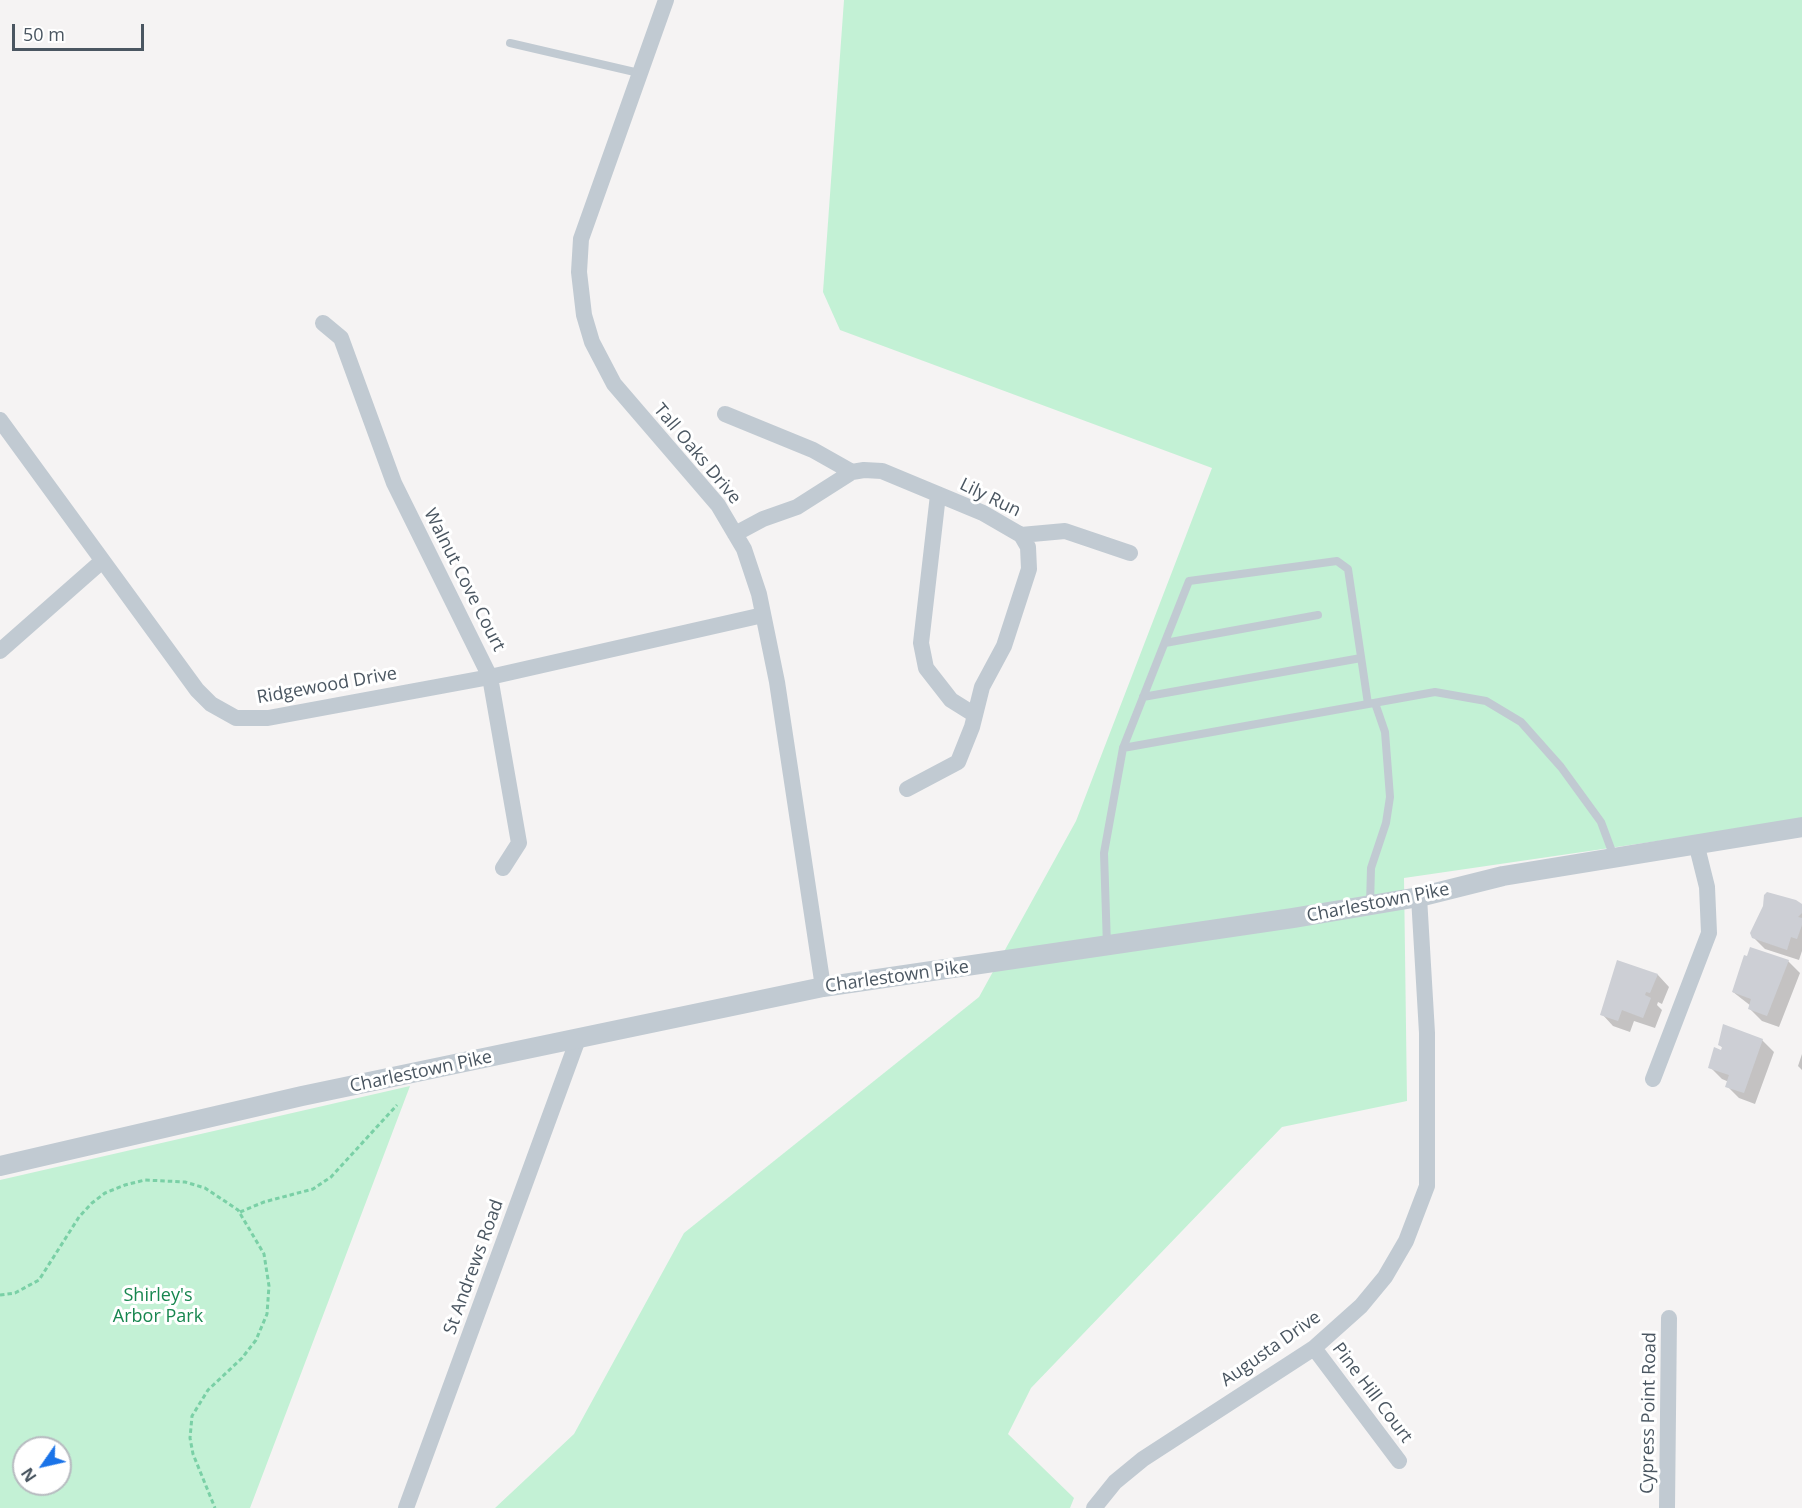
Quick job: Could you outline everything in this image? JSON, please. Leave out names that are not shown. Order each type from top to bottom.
[{"type":"street","name":"Tall Oaks Drive","points":[[666,0],[581,239],[579,272],[584,315],[592,342],[614,384],[718,505],[744,549],[763,615],[777,682],[823,987]]},
{"type":"street","name":"Walnut Cove Court","points":[[323,323],[342,338],[394,483],[490,676],[519,843],[503,868]]},
{"type":"street","points":[[725,414],[813,450],[852,472],[797,507],[763,519],[735,534]]},
{"type":"street","name":"Ridgewood Drive","points":[[0,420],[101,562],[197,690],[211,704],[236,718],[268,718],[490,676],[763,615]]},
{"type":"street","name":"Lily Run","points":[[852,472],[882,471],[991,517],[1021,535],[1028,547],[1029,569],[1004,646],[982,687],[975,715],[958,762],[907,789]]},
{"type":"street","points":[[938,495],[921,643],[926,668],[951,700],[975,715]]},
{"type":"street","points":[[1021,535],[1065,531],[1130,553]]},
{"type":"street","points":[[0,651],[101,562]]},
{"type":"street","name":"Charlestown Pike","points":[[0,1166],[268,1104],[823,987],[1108,947],[1419,897],[1503,876],[1614,857],[1697,847],[1802,827]]},
{"type":"street","points":[[1653,1078],[1709,933],[1707,887],[1697,847]]},
{"type":"street","name":"Augusta Drive","points":[[1094,1508],[1115,1482],[1143,1459],[1314,1348],[1361,1306],[1385,1277],[1406,1241],[1427,1186],[1427,1033],[1419,897]]},
{"type":"street","name":"St Andrews Road","points":[[406,1508],[578,1039]]},
{"type":"street","name":"Cypress Point Road","points":[[1667,1508],[1669,1318]]},
{"type":"street","name":"Pine Hill Court","points":[[1314,1348],[1398,1461]]},
{"type":"lane","points":[[510,43],[639,73]]},
{"type":"lane","points":[[1108,947],[1104,853],[1123,748],[1190,581],[1337,561],[1347,569],[1361,658],[1371,703],[1385,732],[1390,797],[1386,823],[1371,868],[1370,905]]},
{"type":"lane","points":[[1165,643],[1318,615]]},
{"type":"lane","points":[[1143,697],[1361,658]]},
{"type":"lane","points":[[1123,748],[1435,692],[1486,701],[1521,722],[1561,767],[1601,822],[1614,857]]},
{"type":"path","points":[[240,1212],[264,1202],[313,1189],[331,1177],[397,1105]]},
{"type":"path","points":[[0,1295],[21,1290],[39,1280],[86,1210],[105,1193],[125,1185],[145,1180],[185,1182],[205,1188],[240,1212],[264,1254],[270,1286],[267,1314],[256,1340],[242,1358],[208,1390],[192,1416],[190,1437],[193,1454],[215,1508]]},
{"type":"green space","points":[[844,0],[1802,0],[1802,820],[1404,878],[1407,1101],[1282,1127],[1031,1388],[1008,1434],[1074,1498],[1070,1508],[495,1508],[574,1434],[684,1233],[979,997],[1076,821],[1212,468],[840,330],[823,292]]},
{"type":"green space","name":"Shirley's Arbor Park","points":[[410,1086],[250,1508],[0,1508],[0,1180]]},
{"type":"building","points":[[1767,892],[1796,900],[1802,904],[1802,913],[1798,917],[1802,918],[1802,925],[1797,939],[1791,937],[1787,950],[1752,938],[1750,933]]},
{"type":"building","points":[[1750,947],[1789,960],[1767,1016],[1748,1009],[1751,999],[1732,992],[1744,955],[1747,956]]},
{"type":"building","points":[[1617,960],[1658,974],[1650,993],[1646,992],[1645,995],[1651,998],[1643,1018],[1622,1010],[1618,1021],[1600,1015]]},
{"type":"building","points":[[1723,1024],[1763,1039],[1744,1093],[1725,1087],[1729,1075],[1708,1068],[1714,1047],[1721,1050],[1722,1047],[1718,1045]]}]
